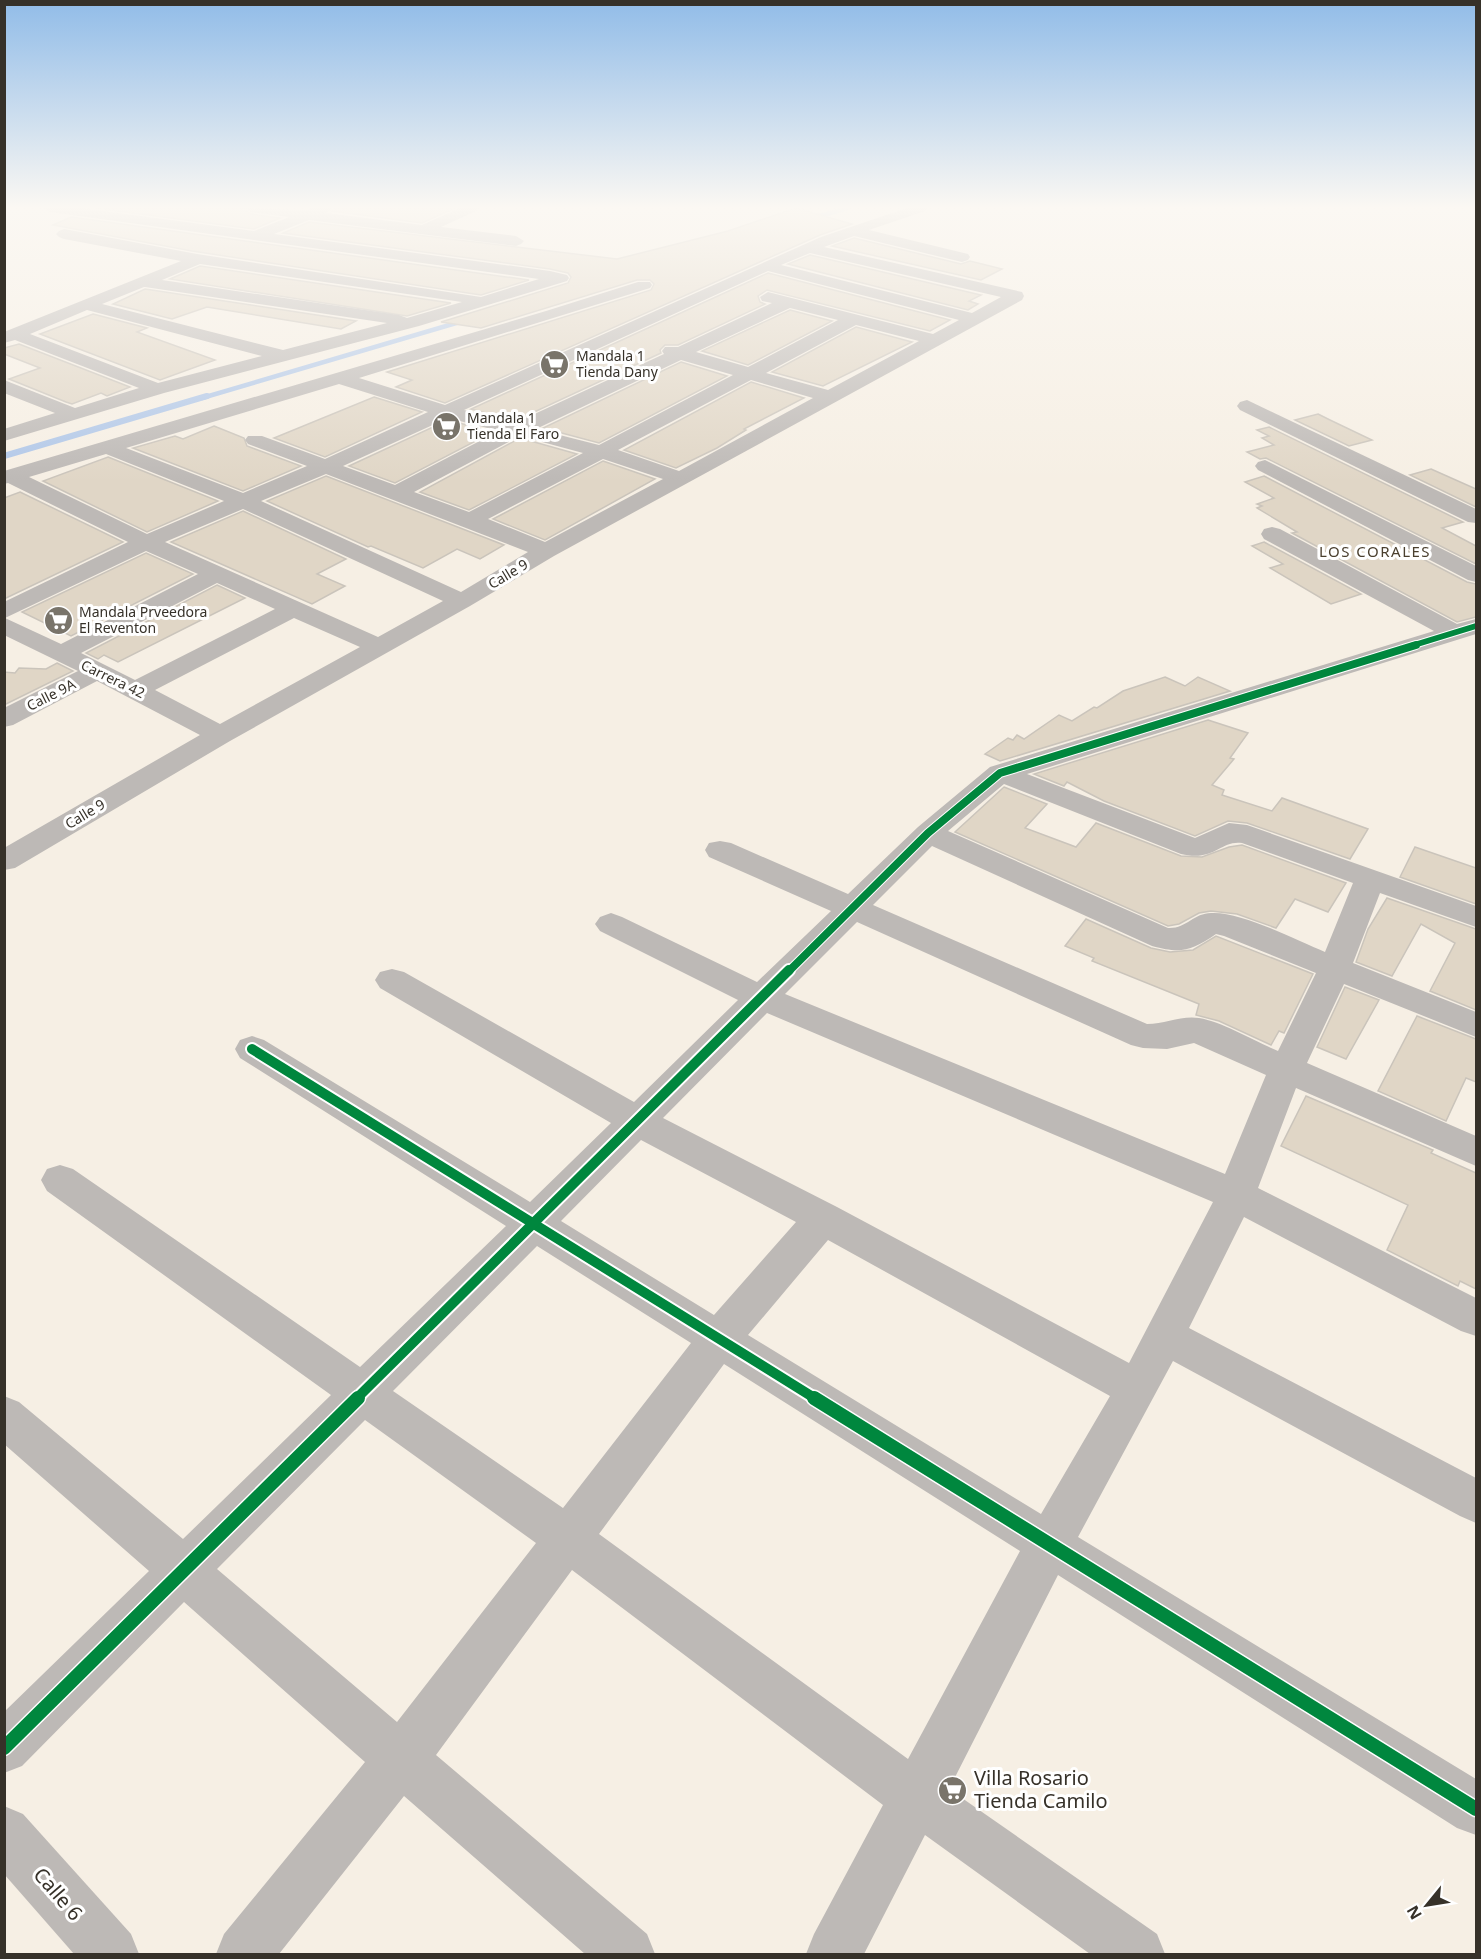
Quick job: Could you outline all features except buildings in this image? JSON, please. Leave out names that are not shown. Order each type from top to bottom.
[{"type":"street","points":[[10,336],[100,299]]},
{"type":"street","points":[[261,299],[413,322]]},
{"type":"street","points":[[478,299],[482,300]]},
{"type":"street","points":[[4,435],[157,389],[413,322],[485,299]]},
{"type":"street","points":[[7,477],[600,299]]},
{"type":"street","points":[[4,611],[146,542],[326,466],[694,299]]},
{"type":"street","points":[[778,299],[935,340]]},
{"type":"street","points":[[898,299],[976,319]]},
{"type":"street","name":"Calle 9","points":[[4,861],[220,735],[462,601],[546,551],[1010,299]]},
{"type":"street","points":[[398,492],[517,430],[788,302]]},
{"type":"street","points":[[86,305],[285,356]]},
{"type":"street","points":[[552,315],[830,397]]},
{"type":"street","points":[[470,520],[854,319]]},
{"type":"street","points":[[10,336],[157,389]]},
{"type":"street","points":[[338,378],[444,411],[600,451],[680,478]]},
{"type":"street","points":[[4,386],[74,414]]},
{"type":"street","points":[[1247,406],[1476,517]]},
{"type":"street","points":[[255,440],[398,492],[546,551]]},
{"type":"street","points":[[108,448],[243,501],[462,601]]},
{"type":"street","points":[[1265,466],[1476,575]]},
{"type":"street","points":[[7,477],[379,647]]},
{"type":"street","points":[[1272,534],[1465,629]]},
{"type":"street","points":[[60,654],[216,574]]},
{"type":"street","points":[[135,690],[295,608]]},
{"type":"street","name":"Carrera 42","points":[[4,626],[98,671],[220,735]]},
{"type":"street","points":[[4,1748],[928,833],[1000,773],[1465,629]]},
{"type":"street","name":"Calle 9A","points":[[4,719],[98,671]]},
{"type":"street","points":[[1000,773],[1192,846],[1203,847],[1215,843],[1229,832],[1246,834],[1476,917]]},
{"type":"street","points":[[928,833],[1163,938],[1185,940],[1210,923],[1230,926],[1476,1025]]},
{"type":"street","points":[[720,850],[1143,1036],[1167,1037],[1181,1031],[1197,1030],[1476,1152]]},
{"type":"street","points":[[834,1954],[1050,1544],[1137,1389],[1236,1195],[1286,1070],[1335,968],[1371,878]]},
{"type":"street","points":[[611,924],[762,998],[1236,1195],[1476,1318]]},
{"type":"street","points":[[392,980],[637,1121],[823,1218],[1137,1389]]},
{"type":"street","points":[[252,1049],[1476,1809]]},
{"type":"street","points":[[60,1180],[567,1538],[917,1798],[1137,1954]]},
{"type":"street","points":[[244,1954],[400,1760],[719,1339],[823,1218]]},
{"type":"street","points":[[1163,1335],[1476,1501]]},
{"type":"street","points":[[4,1416],[627,1954]]},
{"type":"street","name":"Calle 6","points":[[4,1833],[111,1954]]},
{"type":"waterway","points":[[202,398],[463,321]]},
{"type":"waterway","points":[[4,456],[207,396]]},
{"type":"cycle path","points":[[4,1748],[928,833],[1000,773],[1476,626]]},
{"type":"cycle path","points":[[252,1049],[1476,1809]]},
{"type":"place","name":"Mandala 1 Tienda Dany","points":[[555,364]]},
{"type":"place","name":"Mandala 1 Tienda El Faro","points":[[446,426]]},
{"type":"place","name":"Mandala Prveedora El Reventon","points":[[58,620]]},
{"type":"place","name":"Villa Rosario Tienda Camilo","points":[[953,1790]]},
{"type":"district","name":"LOS CORALES","points":[[1375,552]]}]
